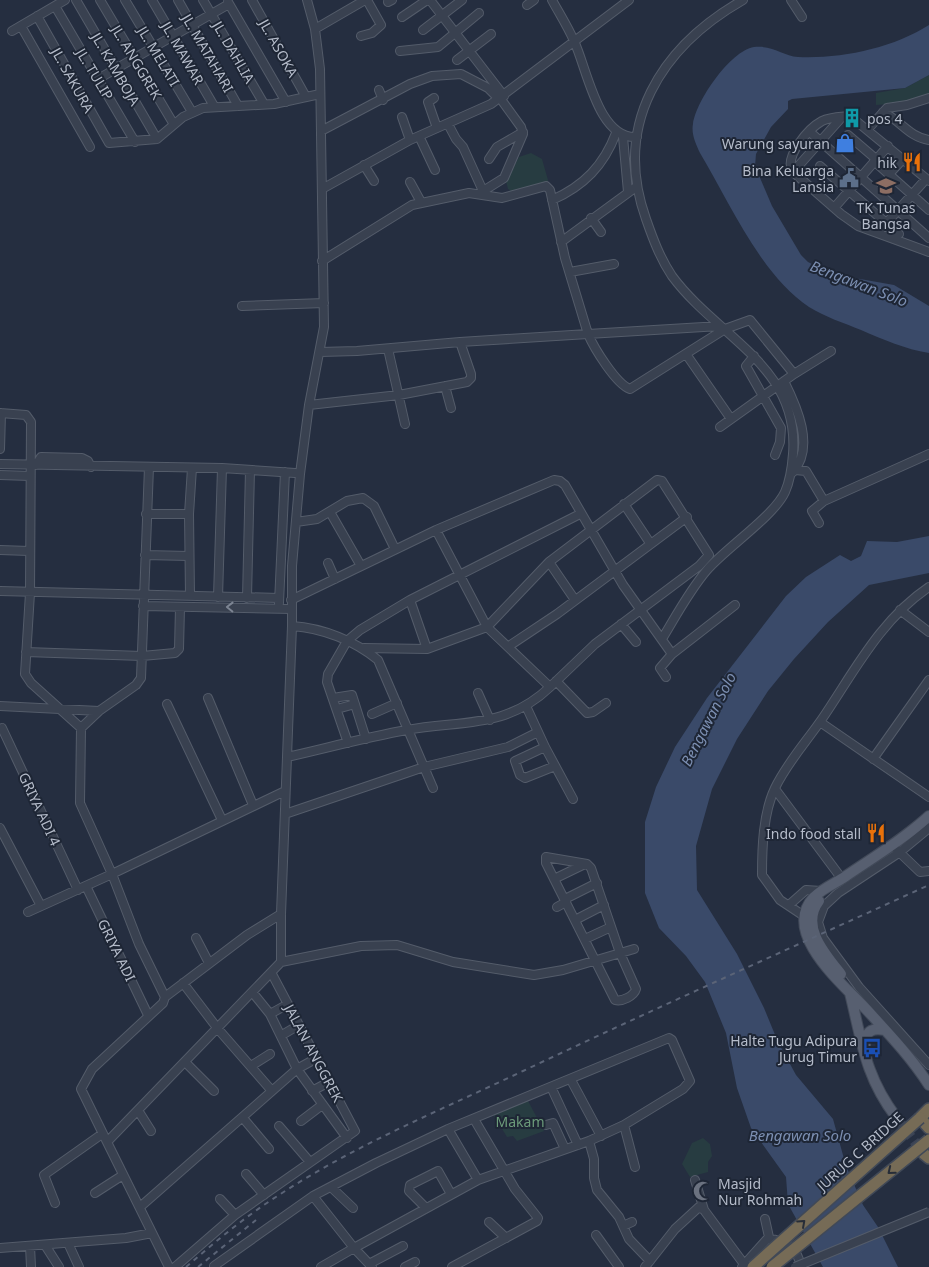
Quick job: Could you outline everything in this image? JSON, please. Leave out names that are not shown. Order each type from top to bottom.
[{"type":"highway","points":[[926,1111],[929,1128]]},
{"type":"highway","name":"JURUG C BRIDGE","points":[[747,1266],[926,1111]]},
{"type":"highway","points":[[772,1267],[929,1140]]},
{"type":"main road","points":[[929,816],[896,849],[821,891],[810,903],[804,916],[806,932],[816,952],[842,986],[850,991],[906,1054],[929,1085]]},
{"type":"main road","points":[[841,880],[818,901],[812,919],[819,942],[845,973],[870,1076],[884,1101],[896,1117]]},
{"type":"main road","points":[[865,1055],[865,1036],[869,1031],[878,1028],[885,1030]]},
{"type":"main road","points":[[906,1054],[929,1074]]},
{"type":"street","points":[[12,31],[65,0]]},
{"type":"street","name":"JL. KAMBOJA","points":[[76,0],[157,139]]},
{"type":"street","name":"JL. ANGGREK","points":[[100,0],[173,123]]},
{"type":"street","name":"JL. MELATI","points":[[126,0],[192,112]]},
{"type":"street","name":"JL. MAWAR","points":[[152,0],[214,106]]},
{"type":"street","name":"JL. MATAHARI","points":[[178,0],[238,106]]},
{"type":"street","name":"JL. DAHLIA","points":[[204,0],[264,104]]},
{"type":"street","name":"JL. ASOKA","points":[[252,0],[306,97]]},
{"type":"street","points":[[107,1142],[272,974],[281,962],[281,914],[292,626],[291,600],[296,522],[309,405],[320,352],[324,303],[320,94],[315,28],[307,0]]},
{"type":"street","points":[[315,28],[366,0],[381,25],[372,33],[361,36]]},
{"type":"street","points":[[402,17],[428,0],[470,50],[523,132]]},
{"type":"street","points":[[424,30],[462,0]]},
{"type":"street","points":[[527,5],[534,0]]},
{"type":"street","points":[[552,0],[574,41],[601,111],[620,135],[628,192]]},
{"type":"street","points":[[322,189],[410,140],[501,98],[629,0]]},
{"type":"street","points":[[743,0],[694,35],[668,62],[648,96],[637,137],[636,187],[655,245],[668,269],[691,298],[754,356],[781,384],[798,413],[803,429],[801,459],[824,501]]},
{"type":"street","points":[[791,0],[802,17]]},
{"type":"street","points":[[98,79],[192,26],[228,2],[286,102]]},
{"type":"street","name":"JL. TULIP","points":[[55,6],[135,142]]},
{"type":"street","points":[[400,51],[426,47],[436,48],[479,13]]},
{"type":"street","name":"JL. SAKURA","points":[[37,16],[109,143],[135,142]]},
{"type":"street","points":[[21,26],[90,147]]},
{"type":"street","points":[[457,60],[491,34]]},
{"type":"street","points":[[321,131],[422,79],[449,73],[468,77],[501,98]]},
{"type":"street","points":[[379,90],[383,100]]},
{"type":"street","points":[[135,142],[157,139],[173,123],[192,112],[214,106],[286,102],[320,94]]},
{"type":"street","points":[[434,98],[428,102],[437,128]]},
{"type":"street","points":[[868,129],[887,108],[907,105],[929,98]]},
{"type":"street","points":[[884,112],[898,121],[914,137],[929,140]]},
{"type":"street","points":[[878,233],[928,180],[853,116],[823,121],[810,132],[792,153],[789,162],[793,172],[858,226],[929,252]]},
{"type":"street","points":[[402,117],[410,140]]},
{"type":"street","points":[[793,172],[842,117]]},
{"type":"street","points":[[448,124],[456,139],[464,147],[482,192],[488,197],[502,198],[545,185],[550,190],[561,242],[588,334],[599,355],[628,389],[633,389],[707,342],[723,328]]},
{"type":"street","points":[[489,159],[497,147],[523,132]]},
{"type":"street","points":[[322,261],[398,212],[422,202],[482,192],[504,178],[523,132]]},
{"type":"street","points":[[810,132],[929,238]]},
{"type":"street","points":[[620,135],[637,137]]},
{"type":"street","points":[[552,200],[576,187],[592,174],[620,135]]},
{"type":"street","points":[[848,135],[929,210]]},
{"type":"street","points":[[419,136],[434,170]]},
{"type":"street","points":[[834,208],[888,146]]},
{"type":"street","points":[[889,174],[903,159]]},
{"type":"street","points":[[364,165],[374,181]]},
{"type":"street","points":[[820,166],[885,224],[899,234]]},
{"type":"street","points":[[410,182],[422,202]]},
{"type":"street","points":[[561,242],[591,218],[636,187]]},
{"type":"street","points":[[591,218],[601,232]]},
{"type":"street","points":[[570,272],[614,264]]},
{"type":"street","points":[[242,306],[324,303]]},
{"type":"street","points":[[320,352],[702,326],[723,328],[750,320],[794,374]]},
{"type":"street","points":[[702,326],[707,342]]},
{"type":"street","points":[[309,405],[399,395],[465,383],[471,378],[460,342]]},
{"type":"street","points":[[388,348],[405,424]]},
{"type":"street","points":[[720,427],[794,374],[831,351]]},
{"type":"street","points":[[686,354],[731,420]]},
{"type":"street","points":[[754,356],[746,365],[781,428],[780,442],[775,455]]},
{"type":"street","points":[[781,384],[791,415],[794,432],[793,471]]},
{"type":"street","points":[[445,386],[451,408]]},
{"type":"street","points":[[0,449],[1,413],[22,414],[30,419],[33,464],[30,476],[30,593],[26,677],[81,728]]},
{"type":"street","points":[[794,432],[802,441]]},
{"type":"street","points":[[819,523],[812,511],[824,501],[929,454]]},
{"type":"street","points":[[662,639],[707,569],[782,498],[793,471],[801,459]]},
{"type":"street","points":[[0,464],[222,468],[295,473]]},
{"type":"street","points":[[149,468],[140,681],[99,711],[81,728],[80,803],[112,874],[139,944],[165,997]]},
{"type":"street","points":[[190,596],[189,514],[192,468]]},
{"type":"street","points":[[218,597],[222,468]]},
{"type":"street","points":[[247,598],[250,470]]},
{"type":"street","points":[[793,471],[806,471]]},
{"type":"street","points":[[279,608],[285,472]]},
{"type":"street","points":[[0,475],[30,476]]},
{"type":"street","points":[[287,757],[408,730],[496,720],[526,706],[553,684],[595,644],[699,566],[709,553],[659,479],[549,562],[487,627],[427,649],[364,648]]},
{"type":"street","points":[[291,600],[436,530],[554,480],[560,481],[565,485],[614,570],[672,654]]},
{"type":"street","points":[[296,522],[317,519],[354,499],[369,501],[374,506],[395,549]]},
{"type":"street","points":[[624,504],[650,544]]},
{"type":"street","points":[[330,512],[361,566]]},
{"type":"street","points":[[146,514],[189,514]]},
{"type":"street","points":[[348,743],[326,682],[328,674],[347,641],[360,630],[410,600],[580,514]]},
{"type":"street","points":[[509,646],[575,600],[686,517]]},
{"type":"street","points":[[436,530],[487,627],[587,713],[606,703]]},
{"type":"street","points":[[0,550],[29,552]]},
{"type":"street","points":[[146,555],[189,556]]},
{"type":"street","points":[[549,562],[575,600]]},
{"type":"street","points":[[328,564],[335,579]]},
{"type":"street","points":[[699,566],[707,569]]},
{"type":"street","points":[[804,916],[780,900],[762,875],[767,821],[774,789],[864,653],[900,610],[929,587]]},
{"type":"street","points":[[0,591],[279,598]]},
{"type":"street","points":[[410,600],[427,649]]},
{"type":"street","points":[[143,606],[291,609]]},
{"type":"street","points":[[666,677],[660,668],[672,654],[735,606]]},
{"type":"street","points":[[26,652],[142,656],[172,654],[178,651],[180,607]]},
{"type":"street","points":[[900,610],[929,632]]},
{"type":"street","points":[[621,624],[636,642]]},
{"type":"street","points":[[292,626],[315,628],[364,648],[381,664],[433,788]]},
{"type":"street","points":[[873,759],[929,680]]},
{"type":"street","points":[[478,693],[490,720]]},
{"type":"street","points":[[333,698],[351,694],[366,738]]},
{"type":"street","points":[[208,698],[254,805]]},
{"type":"street","points":[[372,714],[397,703]]},
{"type":"street","points":[[167,704],[222,820]]},
{"type":"street","points":[[337,709],[355,704]]},
{"type":"street","points":[[0,706],[99,711]]},
{"type":"street","points":[[526,706],[544,747],[573,799]]},
{"type":"street","points":[[820,722],[929,798]]},
{"type":"street","name":"GRIYA ADI 4","points":[[2,728],[82,888]]},
{"type":"street","points":[[285,814],[424,767],[508,747],[538,732]]},
{"type":"street","points":[[544,747],[516,761],[520,775],[525,778],[555,766]]},
{"type":"street","points":[[774,789],[841,880]]},
{"type":"street","points":[[28,912],[286,791]]},
{"type":"street","points":[[0,828],[41,906]]},
{"type":"street","points":[[929,828],[896,849],[838,893],[820,914],[818,922],[823,938],[845,973],[929,1066]]},
{"type":"street","points":[[896,849],[920,872],[929,871]]},
{"type":"street","points":[[546,857],[585,864],[592,868],[620,953],[636,989],[634,994],[619,1001],[615,1000],[546,863],[546,857]]},
{"type":"street","points":[[554,879],[585,864]]},
{"type":"street","points":[[557,907],[597,884]]},
{"type":"street","name":"GRIYA ADI","points":[[82,888],[148,1015]]},
{"type":"street","points":[[790,905],[806,890],[821,891]]},
{"type":"street","points":[[575,920],[604,904]]},
{"type":"street","points":[[169,1267],[83,1097],[83,1083],[92,1069],[163,1003],[165,997],[209,963],[281,914]]},
{"type":"street","points":[[585,939],[611,927]]},
{"type":"street","points":[[196,938],[209,963]]},
{"type":"street","points":[[281,962],[361,946],[405,945],[453,962],[524,975],[549,973],[634,949]]},
{"type":"street","name":"JALAN ANGGREK","points":[[272,974],[355,1132],[347,1138]]},
{"type":"street","points":[[183,982],[218,1029],[272,1091]]},
{"type":"street","points":[[174,1267],[235,1216],[347,1138],[296,1069],[282,1035],[270,1014],[253,993]]},
{"type":"street","points":[[270,1014],[288,1004]]},
{"type":"street","points":[[282,1035],[299,1025]]},
{"type":"street","points":[[213,1267],[313,1196],[376,1163],[448,1130],[571,1080],[634,1051],[669,1038],[672,1040],[689,1083],[624,1125],[578,1145],[503,1169],[478,1180],[320,1267]]},
{"type":"street","points":[[251,1066],[270,1054]]},
{"type":"street","points":[[140,1207],[243,1118],[296,1069],[317,1058]]},
{"type":"street","points":[[186,1062],[214,1091]]},
{"type":"street","points":[[571,1080],[600,1136]]},
{"type":"street","points":[[312,1091],[329,1082]]},
{"type":"street","points":[[552,1089],[578,1145]]},
{"type":"street","points":[[301,1121],[322,1105]]},
{"type":"street","points":[[138,1112],[151,1131]]},
{"type":"street","points":[[243,1118],[269,1150]]},
{"type":"street","points":[[452,1267],[537,1221],[538,1218],[519,1195],[474,1119]]},
{"type":"street","points":[[546,1125],[553,1123],[565,1149]]},
{"type":"street","points":[[624,1125],[635,1167]]},
{"type":"street","points":[[279,1126],[310,1162]]},
{"type":"street","points":[[448,1130],[478,1180]]},
{"type":"street","points":[[55,1203],[44,1175],[102,1134]]},
{"type":"street","points":[[588,1141],[594,1159],[594,1181],[597,1190],[614,1210],[629,1239],[647,1265],[687,1217],[699,1207],[704,1210]]},
{"type":"street","points":[[426,1208],[409,1191],[410,1184],[438,1171],[451,1194]]},
{"type":"street","points":[[246,1174],[264,1195]]},
{"type":"street","points":[[95,1193],[123,1175]]},
{"type":"street","points":[[695,1180],[704,1210],[747,1266],[768,1240],[769,1231],[765,1219]]},
{"type":"street","points":[[331,1187],[353,1208]]},
{"type":"street","points":[[313,1196],[354,1248],[371,1266],[403,1246]]},
{"type":"street","points":[[220,1199],[235,1216]]},
{"type":"street","points":[[795,1267],[929,1212]]},
{"type":"street","points":[[489,1222],[506,1238]]},
{"type":"street","points":[[623,1226],[632,1222]]},
{"type":"street","points":[[0,1248],[152,1233]]},
{"type":"street","points":[[596,1235],[619,1267]]},
{"type":"street","points":[[768,1240],[781,1241],[792,1248],[802,1267]]},
{"type":"street","points":[[68,1242],[69,1248],[79,1267]]},
{"type":"street","points":[[45,1245],[59,1267]]},
{"type":"street","points":[[30,1246],[30,1267]]},
{"type":"street","points":[[405,1267],[415,1262]]},
{"type":"green space","points":[[929,75],[929,96],[905,103],[876,105],[876,93],[905,88]]},
{"type":"green space","points":[[531,153],[542,159],[548,180],[547,183],[514,193],[508,189],[506,181],[519,157]]},
{"type":"green space","name":"Makam","points":[[527,1099],[544,1131],[517,1141],[513,1136],[507,1137],[493,1114]]},
{"type":"green space","points":[[703,1138],[710,1144],[712,1156],[708,1162],[708,1172],[690,1177],[682,1164],[692,1143]]},
{"type":"water","points":[[929,25],[929,75],[905,88],[792,99],[788,101],[788,109],[771,127],[756,154],[755,166],[772,206],[801,255],[808,262],[832,274],[894,285],[929,306],[929,353],[895,344],[828,317],[809,307],[791,293],[761,257],[747,236],[700,153],[694,139],[693,128],[695,114],[700,103],[716,78],[735,57],[754,47],[773,49],[798,57],[849,54],[883,46]]},
{"type":"water","name":"Bengawan Solo","points":[[929,536],[929,573],[869,585],[828,622],[768,691],[737,739],[712,789],[696,846],[697,890],[737,954],[764,1008],[778,1042],[796,1075],[833,1119],[846,1166],[863,1205],[878,1227],[898,1267],[823,1267],[788,1204],[786,1177],[751,1128],[737,1088],[726,1033],[705,982],[686,956],[659,928],[645,893],[645,822],[656,787],[675,747],[707,698],[786,596],[806,577],[840,555],[851,561],[861,556],[867,541],[897,542]]},
{"type":"tunnel","points":[[896,1117],[924,1154]]},
{"type":"railway","points":[[186,1267],[231,1229],[267,1203],[308,1177],[368,1144],[624,1024],[929,885]]},
{"type":"railway","points":[[198,1267],[256,1220]]},
{"type":"place","name":"pos 4","points":[[852,118]]},
{"type":"place","name":"Warung sayuran","points":[[845,143]]},
{"type":"place","name":"hik","points":[[912,162]]},
{"type":"place","name":"Bina Keluarga Lansia","points":[[849,178]]},
{"type":"place","name":"TK Tunas Bangsa","points":[[886,186]]},
{"type":"place","name":"Indo food stall","points":[[876,833]]},
{"type":"place","name":"Halte Tugu Adipura Jurug Timur","points":[[872,1048]]},
{"type":"place","name":"Masjid Nur Rohmah","points":[[703,1191]]}]
